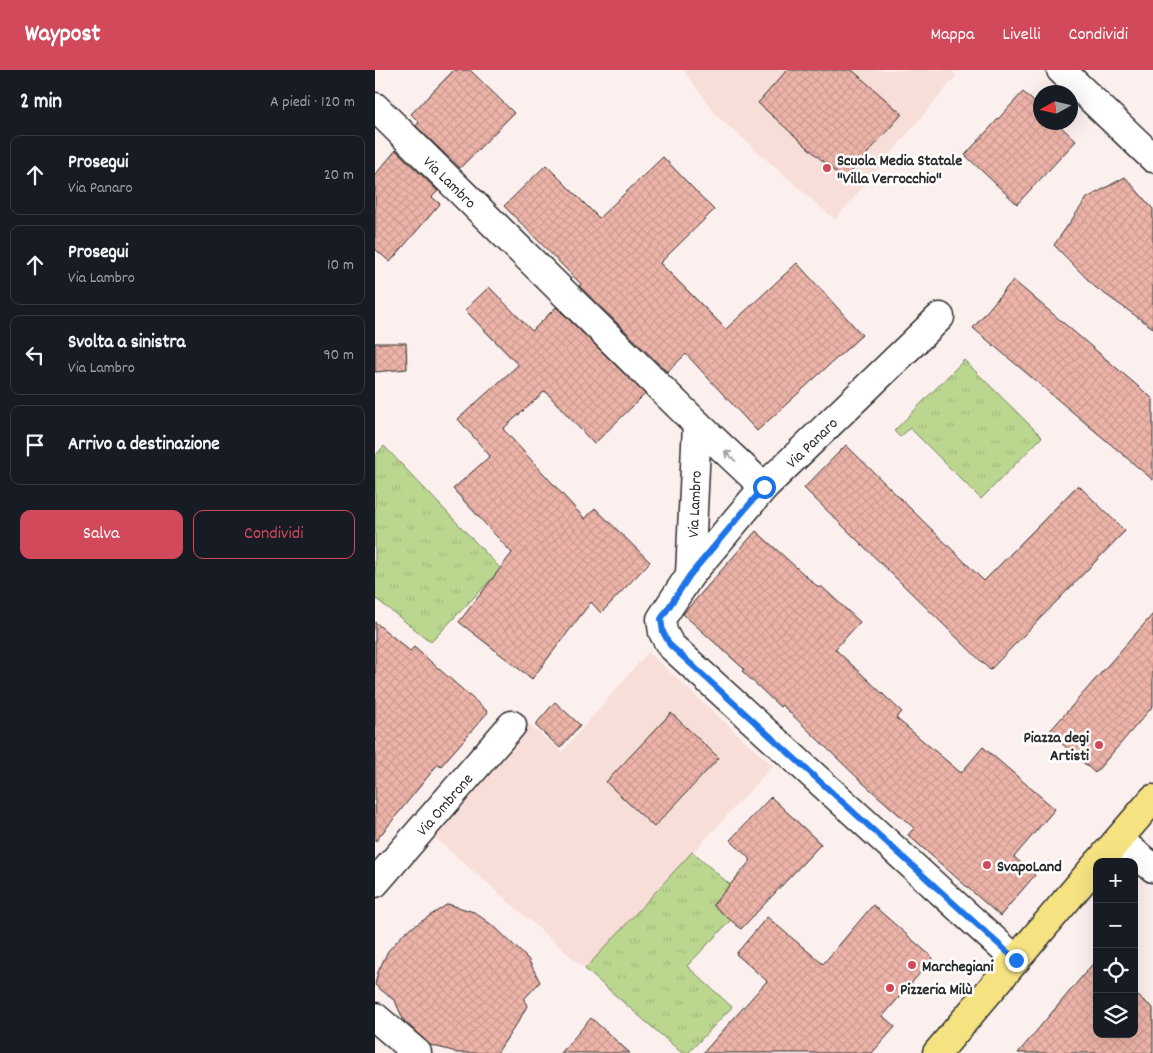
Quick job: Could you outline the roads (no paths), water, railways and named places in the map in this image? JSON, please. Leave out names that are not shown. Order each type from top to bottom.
[{"type":"main road","points":[[1103,858],[1153,799]]},
{"type":"main road","points":[[937,1053],[1093,869]]},
{"type":"street","points":[[1061,70],[1153,158]]},
{"type":"street","name":"Via Lambro","points":[[375,107],[697,424],[764,487]]},
{"type":"street","name":"Via Panaro","points":[[690,575],[764,487],[940,317]]},
{"type":"street","name":"Via Lambro","points":[[690,575],[697,424]]},
{"type":"street","points":[[690,575],[661,619],[663,632],[670,645],[1016,960]]},
{"type":"street","name":"Via Ombrone","points":[[375,883],[512,725]]},
{"type":"street","points":[[1119,840],[1153,868]]},
{"type":"street","points":[[375,1017],[417,1053]]},
{"type":"place","name":"Scuola Media Statale \"Villa Verrocchio\"","points":[[827,168]]},
{"type":"place","name":"Piazza degi Artisti","points":[[1099,745]]},
{"type":"place","name":"SvapoLand","points":[[987,865]]},
{"type":"place","name":"Marchegiani","points":[[912,965]]},
{"type":"place","name":"Pizzeria Milù","points":[[890,988]]}]
